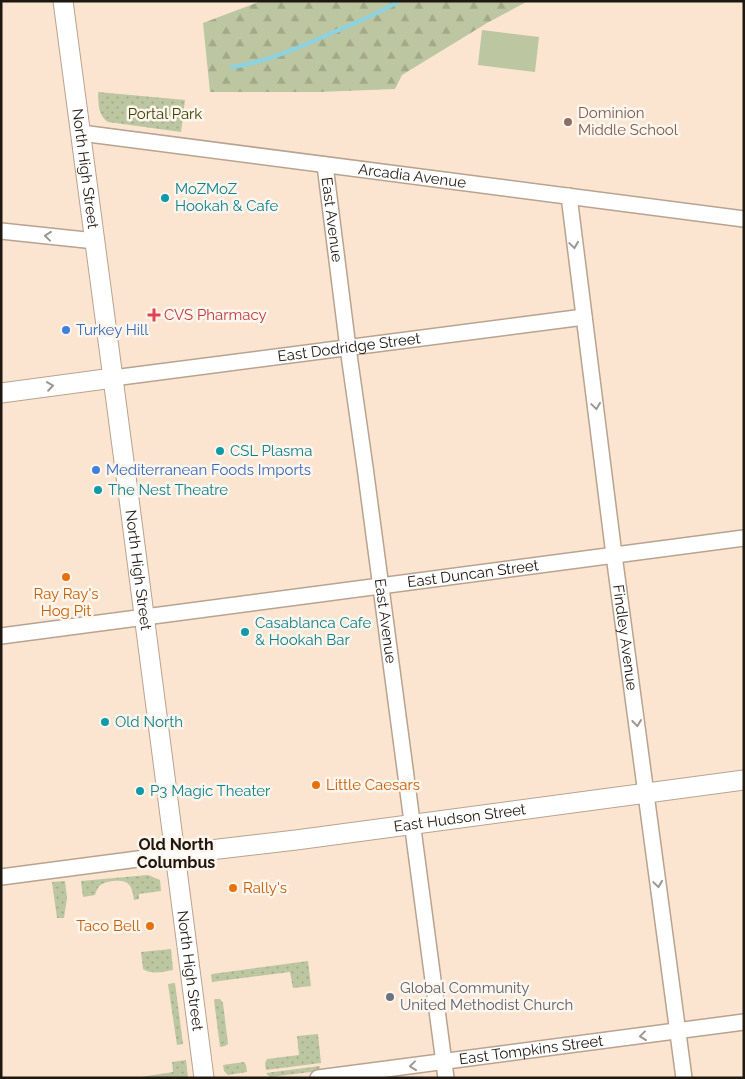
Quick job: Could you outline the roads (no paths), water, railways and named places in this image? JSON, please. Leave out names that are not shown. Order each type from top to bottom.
[{"type":"main road","name":"North High Street","points":[[63,1],[204,1078]]},
{"type":"main road","points":[[1,393],[113,378]]},
{"type":"main road","name":"East Hudson Street","points":[[176,854],[236,848],[744,780]]},
{"type":"street","name":"Arcadia Avenue","points":[[81,133],[744,219]]},
{"type":"street","name":"East Avenue","points":[[325,165],[446,1078]]},
{"type":"street","name":"Findley Avenue","points":[[569,196],[614,555],[684,1078]]},
{"type":"street","points":[[1,231],[95,241]]},
{"type":"street","name":"East Dodridge Street","points":[[113,378],[584,317]]},
{"type":"street","name":"East Duncan Street","points":[[1,636],[744,538]]},
{"type":"street","points":[[1,877],[176,854]]},
{"type":"street","name":"East Tompkins Street","points":[[318,1078],[744,1022]]},
{"type":"waterway","points":[[232,67],[258,62],[295,49],[366,18],[399,1]]},
{"type":"place","name":"Dominion Middle School","points":[[568,122]]},
{"type":"place","name":"MoZMoZ Hookah & Cafe","points":[[165,198]]},
{"type":"place","name":"CVS Pharmacy","points":[[154,315]]},
{"type":"place","name":"Turkey Hill","points":[[66,330]]},
{"type":"place","name":"CSL Plasma","points":[[220,451]]},
{"type":"place","name":"Mediterranean Foods Imports","points":[[96,470]]},
{"type":"place","name":"The Nest Theatre","points":[[98,490]]},
{"type":"place","name":"Ray Ray's Hog Pit","points":[[66,577]]},
{"type":"place","name":"Casablanca Cafe & Hookah Bar","points":[[245,632]]},
{"type":"place","name":"Old North","points":[[105,722]]},
{"type":"place","name":"Little Caesars","points":[[316,785]]},
{"type":"place","name":"P3 Magic Theater","points":[[140,791]]},
{"type":"place","name":"Rally's","points":[[233,888]]},
{"type":"place","name":"Taco Bell","points":[[150,926]]},
{"type":"place","name":"Global Community United Methodist Church","points":[[390,997]]},
{"type":"district","name":"Old North Columbus","points":[[176,853]]},
{"type":"park label","name":"Portal Park","points":[[165,114]]}]
